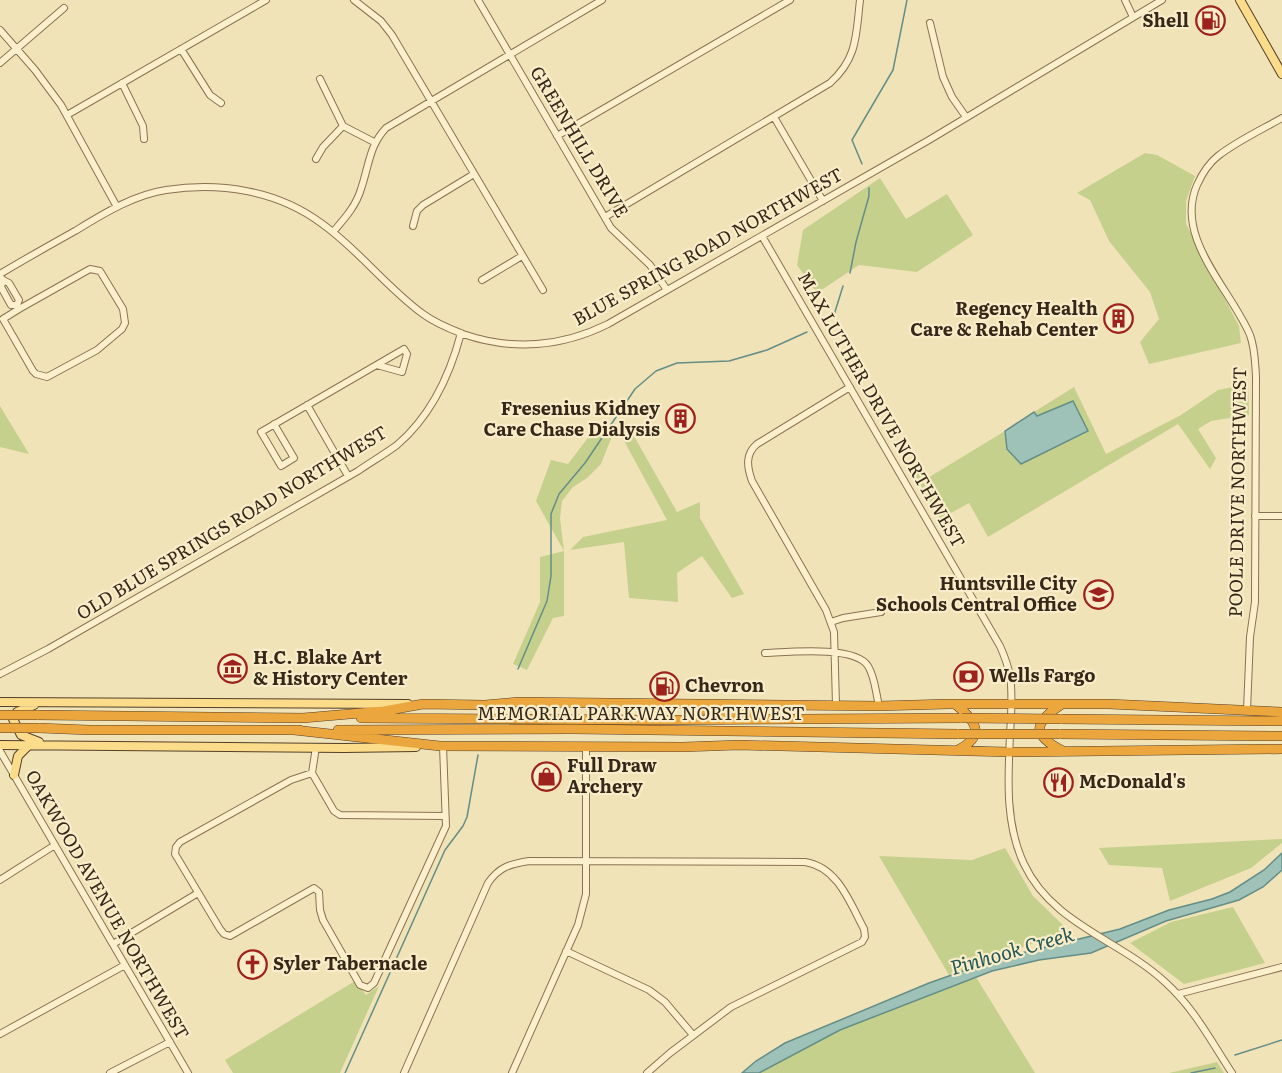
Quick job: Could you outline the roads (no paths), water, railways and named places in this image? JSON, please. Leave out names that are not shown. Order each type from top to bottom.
[{"type":"highway","points":[[303,718],[384,711],[423,704],[485,705],[518,702],[879,706],[1062,704],[1282,712]]},
{"type":"highway","points":[[679,704],[698,709],[760,715],[776,719]]},
{"type":"highway","points":[[955,704],[969,715],[975,723],[976,731],[973,739],[956,751]]},
{"type":"highway","points":[[1062,704],[1045,716],[1039,724],[1040,732],[1046,742],[1064,751]]},
{"type":"highway","name":"MEMORIAL PARKWAY NORTHWEST","points":[[0,715],[1282,721]]},
{"type":"highway","name":"MEMORIAL PARKWAY NORTHWEST","points":[[0,728],[89,730],[573,729],[1282,736]]},
{"type":"highway","points":[[294,730],[442,746],[739,745],[1009,752],[1282,749]]},
{"type":"main road","points":[[1240,0],[1282,74]]},
{"type":"main road","points":[[0,702],[423,704]]},
{"type":"main road","points":[[44,703],[31,705],[17,712],[13,719],[21,735],[50,745]]},
{"type":"main road","points":[[0,745],[442,746]]},
{"type":"main road","points":[[14,775],[18,756],[29,745]]},
{"type":"street","points":[[67,114],[266,0]]},
{"type":"street","points":[[354,0],[381,21],[392,35],[543,290]]},
{"type":"street","name":"GREENHILL DRIVE","points":[[478,0],[611,228],[655,271],[668,290]]},
{"type":"street","points":[[333,232],[355,205],[374,142],[386,128],[602,0]]},
{"type":"street","points":[[557,136],[790,0]]},
{"type":"street","points":[[604,216],[830,83],[844,69],[855,47],[860,0]]},
{"type":"street","points":[[1125,0],[1133,17]]},
{"type":"street","name":"BLUE SPRING ROAD NORTHWEST","points":[[1,277],[117,207],[163,190],[202,186],[238,188],[289,204],[320,222],[423,315],[461,333],[497,344],[530,345],[564,341],[591,332],[668,290],[1162,0]]},
{"type":"street","points":[[0,63],[64,8]]},
{"type":"street","points":[[930,23],[943,77],[952,97],[966,117]]},
{"type":"street","points":[[0,30],[48,86],[67,114],[117,207]]},
{"type":"street","points":[[181,49],[210,95],[221,103]]},
{"type":"street","points":[[320,79],[343,126],[374,142]]},
{"type":"street","points":[[122,83],[143,126],[144,139]]},
{"type":"street","points":[[774,117],[823,201]]},
{"type":"street","name":"POOLE DRIVE NORTHWEST","points":[[1247,710],[1250,637],[1255,600],[1256,376],[1254,349],[1236,307],[1197,243],[1191,208],[1201,177],[1217,156],[1282,118]]},
{"type":"street","points":[[316,159],[323,147],[343,126]]},
{"type":"street","points":[[413,226],[417,211],[423,205],[474,174]]},
{"type":"street","name":"MAX LUTHER DRIVE NORTHWEST","points":[[762,236],[997,640],[1010,676],[1012,704],[1009,752],[1010,814],[1018,850],[1025,866],[1041,890],[1062,913],[1151,970],[1178,994],[1200,1020],[1232,1073]]},
{"type":"street","points":[[482,280],[522,256]]},
{"type":"street","points":[[95,269],[100,271],[123,309],[125,323],[122,329],[97,350],[47,377],[33,371],[1,317],[18,307],[95,269]]},
{"type":"street","points":[[1,277],[1,287],[11,305],[18,307]]},
{"type":"street","name":"OLD BLUE SPRINGS ROAD NORTHWEST","points":[[0,674],[48,649],[348,476],[394,447],[416,427],[430,406],[446,378],[461,333]]},
{"type":"street","points":[[274,424],[294,458],[280,466],[261,432],[274,424],[404,349],[407,354],[402,372],[377,365]]},
{"type":"street","points":[[836,705],[834,632],[831,622],[752,481],[747,462],[752,448],[850,387]]},
{"type":"street","points":[[307,405],[348,476]]},
{"type":"street","points":[[1255,516],[1282,516]]},
{"type":"street","points":[[831,622],[881,612]]},
{"type":"street","points":[[765,653],[835,651],[862,660],[868,665],[879,706]]},
{"type":"street","points":[[312,772],[291,780],[180,842],[176,847],[177,860],[220,929],[224,934],[230,936],[314,888],[319,892],[323,920],[360,985],[368,988],[374,983],[446,826],[442,746]]},
{"type":"street","points":[[316,747],[312,772],[334,811],[340,815],[445,816]]},
{"type":"street","points":[[512,1073],[584,909],[586,747]]},
{"type":"street","name":"OAKWOOD AVENUE NORTHWEST","points":[[0,752],[187,1073]]},
{"type":"street","points":[[0,880],[55,845]]},
{"type":"street","points":[[404,1073],[471,919],[495,873],[506,866],[529,861],[586,860],[812,863],[833,875],[864,928],[865,937],[856,946],[748,998],[717,1017],[647,1073]]},
{"type":"street","points":[[113,944],[198,893]]},
{"type":"street","points":[[566,951],[649,990],[665,1002],[693,1035]]},
{"type":"street","points":[[0,1034],[125,965]]},
{"type":"street","points":[[1178,994],[1282,967]]},
{"type":"street","points":[[110,1073],[170,1041]]},
{"type":"water","points":[[1073,401],[1088,431],[1021,464],[1007,449],[1005,431],[1034,412],[1037,416]]},
{"type":"water","points":[[1282,853],[1282,870],[1263,887],[1239,900],[1166,921],[1091,953],[1039,960],[992,971],[840,1030],[759,1073],[742,1073],[756,1061],[785,1043],[929,983],[997,959],[1120,929],[1169,910],[1230,892],[1264,870]]},
{"type":"waterway","points":[[862,164],[852,140],[893,70],[907,0]]},
{"type":"waterway","points":[[850,273],[869,188]]},
{"type":"waterway","points":[[823,323],[834,315],[843,286]]},
{"type":"waterway","points":[[518,669],[547,601],[551,576],[551,514],[559,494],[585,463],[635,389],[656,371],[677,363],[729,361],[767,350],[807,332]]},
{"type":"waterway","points":[[345,1073],[445,850],[467,817],[478,755]]},
{"type":"waterway","points":[[1235,1055],[1282,1040]]},
{"type":"waterway","points":[[1191,1073],[1215,1068]]},
{"type":"place","name":"Shell","points":[[1210,21]]},
{"type":"place","name":"Regency Health Care & Rehab Center","points":[[1119,319]]},
{"type":"place","name":"Fresenius Kidney Care Chase Dialysis","points":[[681,419]]},
{"type":"place","name":"Huntsville City Schools Central Office","points":[[1098,594]]},
{"type":"place","name":"H.C. Blake Art & History Center","points":[[232,668]]},
{"type":"place","name":"Wells Fargo","points":[[968,676]]},
{"type":"place","name":"Chevron","points":[[664,686]]},
{"type":"place","name":"Full Draw Archery","points":[[546,776]]},
{"type":"place","name":"McDonald's","points":[[1058,782]]},
{"type":"place","name":"Syler Tabernacle","points":[[252,964]]},
{"type":"water label","name":"Pinhook Creek","points":[[1012,951]]}]
